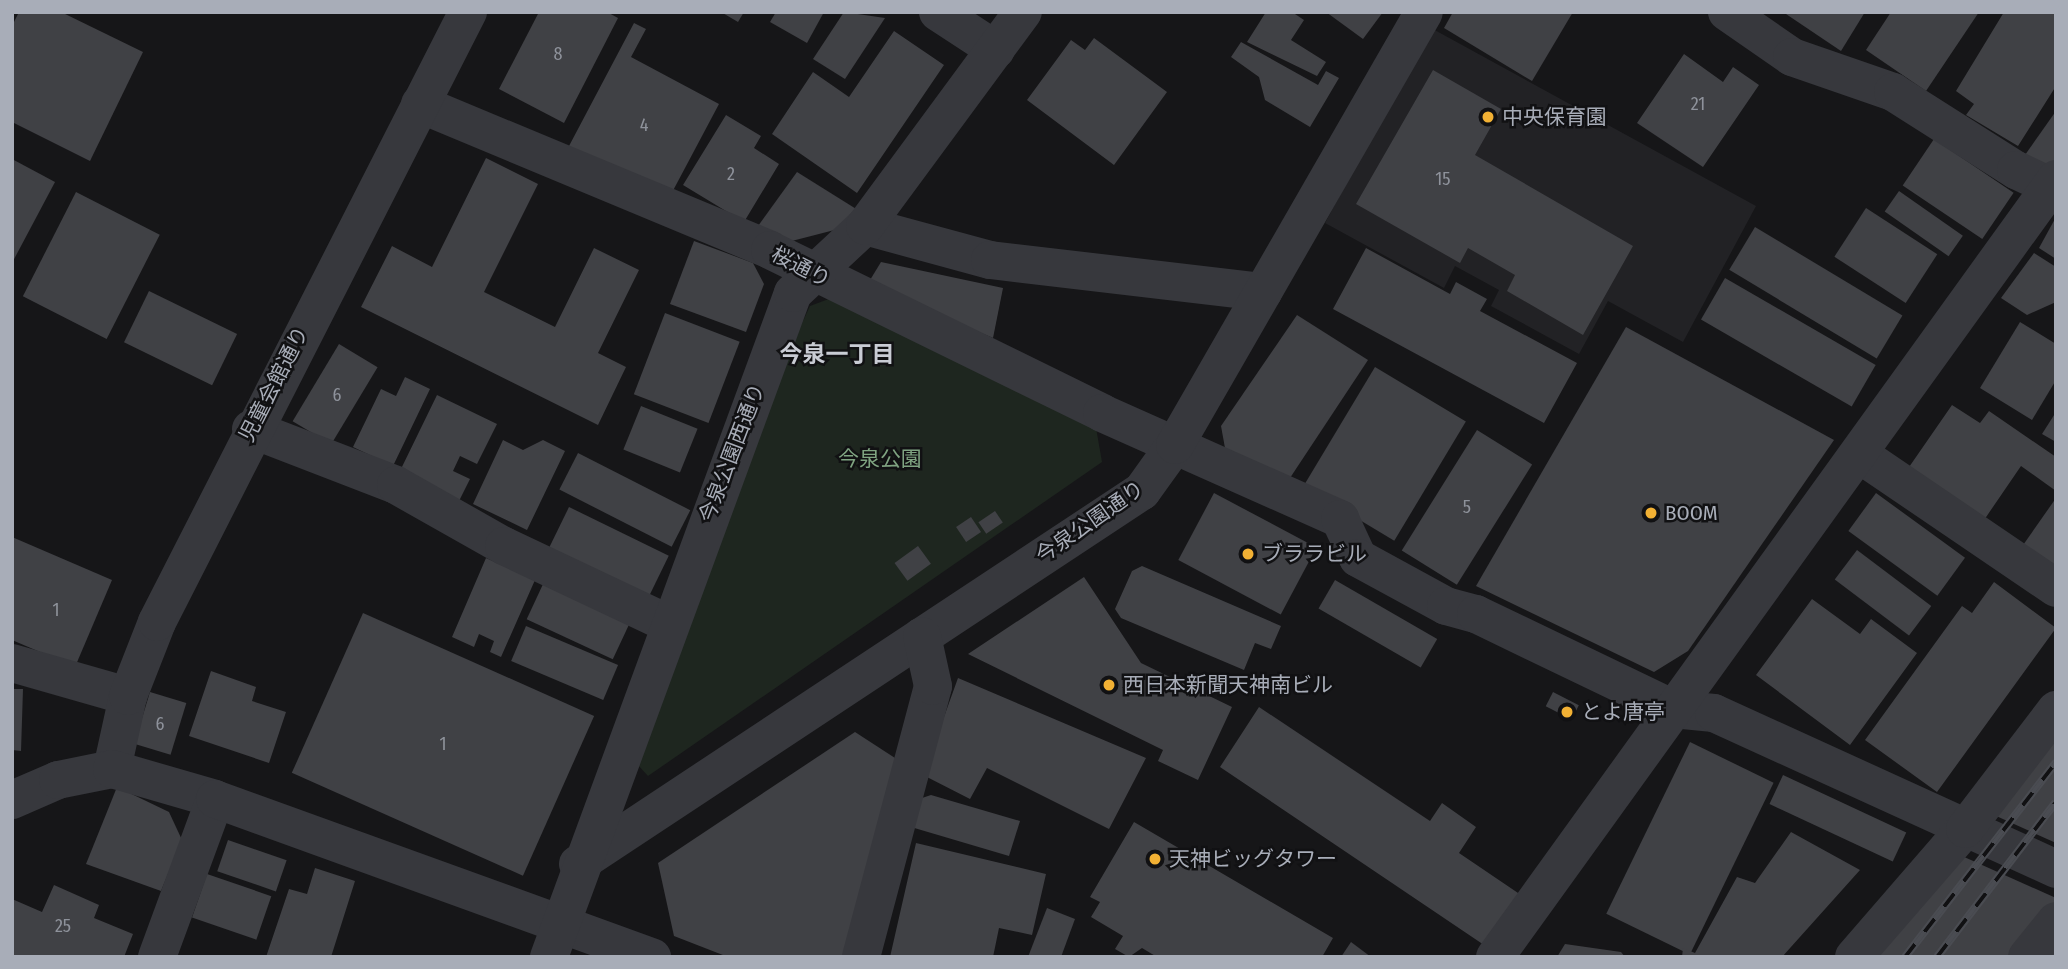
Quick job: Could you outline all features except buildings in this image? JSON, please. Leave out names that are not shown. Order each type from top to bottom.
[{"type":"street","name":"児童会館通り","points":[[112,769],[128,696],[251,429],[468,12]]},
{"type":"street","points":[[938,12],[996,50]]},
{"type":"street","name":"今泉公園西通り","points":[[549,957],[557,920],[793,293],[810,272],[864,226],[1023,12]]},
{"type":"street","name":"今泉公園通り","points":[[578,864],[1142,491],[1175,445],[1424,12]]},
{"type":"street","points":[[1495,957],[2054,185],[1893,92],[1792,57],[1727,12]]},
{"type":"street","name":"桜通り","points":[[421,104],[810,272],[1175,445],[1340,519],[1358,558],[1446,606],[1476,614],[1673,709]]},
{"type":"street","points":[[864,226],[990,260],[1262,292]]},
{"type":"street","points":[[251,429],[396,485],[504,546],[667,623]]},
{"type":"street","points":[[1859,454],[2056,589]]},
{"type":"street","points":[[861,957],[933,686],[922,636]]},
{"type":"street","points":[[12,663],[128,696]]},
{"type":"street","points":[[1673,709],[1714,713],[2056,869]]},
{"type":"street","points":[[1854,957],[1965,829],[2056,710]]},
{"type":"street","points":[[12,800],[58,780],[112,769],[215,799],[557,920],[652,957]]},
{"type":"street","points":[[157,957],[215,799]]},
{"type":"street","points":[[2027,957],[2056,921]]},
{"type":"shaded area","name":"中央保育園","points":[[1431,28],[1756,206],[1683,342],[1608,301],[1579,354],[1491,306],[1499,290],[1455,266],[1444,288],[1325,223]]},
{"type":"green space","name":"今泉公園","points":[[834,297],[1095,422],[1102,462],[648,776],[637,764],[756,421],[810,306]]},
{"type":"railway","points":[[1905,957],[2056,762]]},
{"type":"railway","points":[[1937,957],[2056,802]]},
{"type":"place","name":"中央保育園","points":[[1488,117]]},
{"type":"place","name":"BOOM","points":[[1651,513]]},
{"type":"place","name":"ブララビル","points":[[1248,554]]},
{"type":"place","name":"西日本新聞天神南ビル","points":[[1109,685]]},
{"type":"place","name":"とよ唐亭","points":[[1567,712]]},
{"type":"place","name":"天神ビッグタワー","points":[[1155,859]]},
{"type":"district","name":"今泉一丁目","points":[[837,354]]}]
